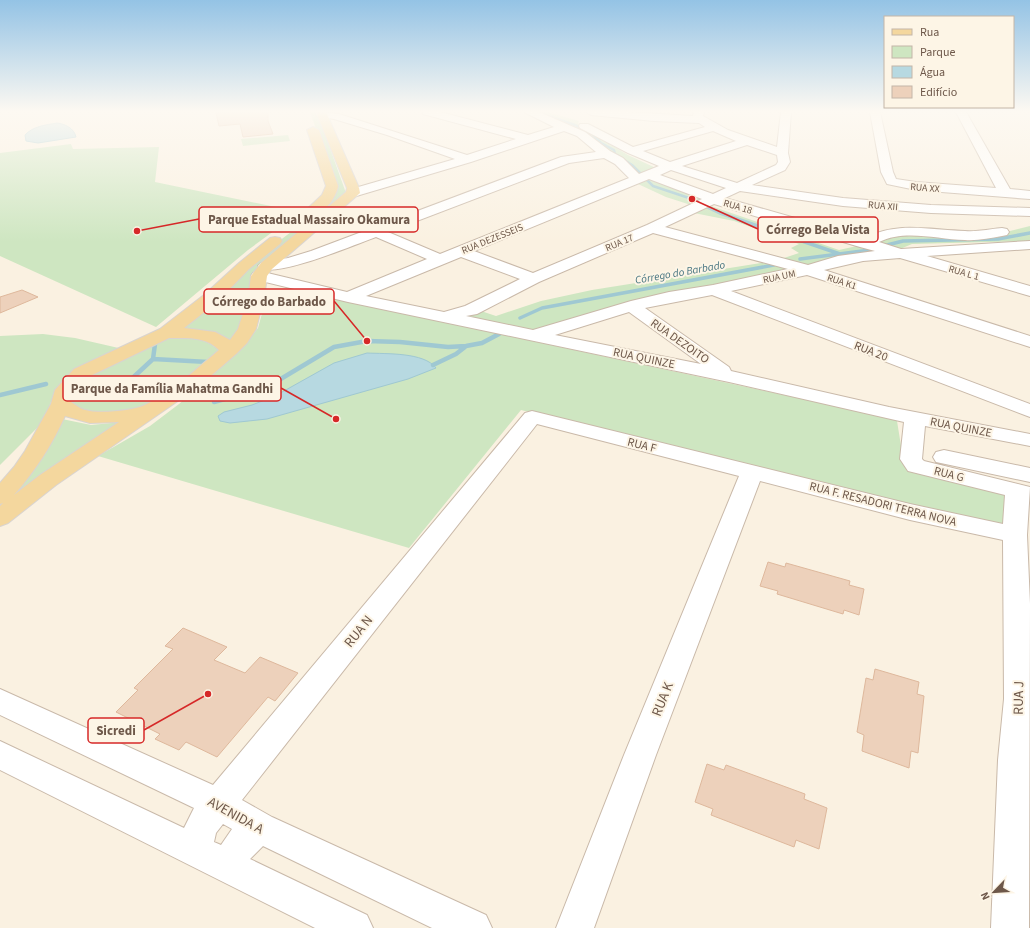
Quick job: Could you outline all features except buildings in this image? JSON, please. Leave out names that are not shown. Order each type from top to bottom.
[{"type":"main road","points":[[0,496],[22,472],[36,451],[61,404],[65,390],[81,373],[166,334],[210,299],[244,266],[324,202],[331,193],[330,179],[325,155]]},
{"type":"main road","points":[[0,518],[48,480],[191,384],[241,339],[247,329],[262,271],[354,193],[337,155]]},
{"type":"main road","points":[[166,334],[192,333],[209,336],[222,342],[230,350]]},
{"type":"main road","points":[[61,404],[75,414],[99,418],[128,416],[156,408]]},
{"type":"street","points":[[456,155],[467,159]]},
{"type":"street","points":[[354,193],[477,155]]},
{"type":"street","points":[[262,271],[316,254],[565,160],[594,155]]},
{"type":"street","points":[[608,155],[643,177]]},
{"type":"street","name":"RUA XII","points":[[643,155],[670,166],[737,187],[843,202],[931,209],[1030,212]]},
{"type":"street","name":"RUA DEZESSEIS","points":[[348,297],[670,166],[703,155]]},
{"type":"street","name":"RUA 17","points":[[442,317],[456,315],[470,310],[533,279],[652,228],[781,167],[784,162],[783,155]]},
{"type":"street","name":"RUA XX","points":[[884,155],[887,172],[891,181],[908,185],[1030,195]]},
{"type":"street","points":[[985,155],[1006,193]]},
{"type":"street","name":"RUA 18","points":[[643,177],[705,202],[897,253]]},
{"type":"street","name":"RUA K1","points":[[652,228],[808,270],[1030,342]]},
{"type":"street","points":[[375,231],[439,259]]},
{"type":"street","points":[[865,244],[882,235],[904,231],[967,236],[1002,232]]},
{"type":"street","name":"RUA UM","points":[[533,335],[631,306],[669,297],[712,290],[808,270],[844,259],[897,253],[1030,245]]},
{"type":"street","points":[[460,251],[533,279]]},
{"type":"street","name":"RUA L 1","points":[[897,253],[1030,291]]},
{"type":"street","name":"RUA QUINZE","points":[[262,271],[294,285],[348,297],[729,376],[915,418],[1030,440]]},
{"type":"street","points":[[256,298],[266,292],[294,285]]},
{"type":"street","name":"RUA 20","points":[[712,290],[1030,411]]},
{"type":"street","name":"RUA DEZOITO","points":[[631,306],[729,376]]},
{"type":"street","name":"RUA F","points":[[532,417],[752,472]]},
{"type":"street","name":"RUA N","points":[[195,850],[198,834],[204,822],[532,417]]},
{"type":"street","name":"RUA G","points":[[915,418],[911,459],[916,466],[1026,487]]},
{"type":"street","points":[[944,457],[1026,487]]},
{"type":"street","name":"RUA F. RESADORI TERRA NOVA","points":[[752,472],[910,512],[1015,535]]},
{"type":"street","name":"RUA K","points":[[575,928],[640,755],[752,472]]},
{"type":"street","name":"RUA J","points":[[1010,928],[1014,760],[1024,700],[1015,535],[1026,487]]},
{"type":"street","name":"AVENIDA A","points":[[0,701],[219,804],[260,828],[473,928]]},
{"type":"street","points":[[0,755],[354,928]]},
{"type":"street","points":[[230,868],[234,853],[239,844],[260,828]]},
{"type":"green space","points":[[0,155],[158,155],[155,182],[300,212],[248,250],[156,327],[0,256]]},
{"type":"green space","points":[[325,155],[333,155],[346,193],[323,215],[268,257],[252,274],[240,333],[230,344],[176,331],[261,255],[326,205],[336,185]]},
{"type":"green space","points":[[613,155],[629,155],[658,169],[639,177],[620,159]]},
{"type":"green space","points":[[651,178],[705,198],[691,205],[666,197],[638,184]]},
{"type":"green space","points":[[711,206],[839,250],[857,246],[876,253],[808,267],[781,259],[799,253],[791,248],[799,244],[734,221],[694,213]]},
{"type":"green space","points":[[1030,226],[1030,241],[912,244],[900,249],[878,242],[887,236],[1006,232]]},
{"type":"green space","points":[[767,262],[793,270],[642,299],[530,331],[458,318],[481,311],[496,316],[541,301],[592,290]]},
{"type":"green space","points":[[291,289],[891,418],[897,421],[903,458],[1008,493],[1007,530],[521,410],[409,548],[98,456],[150,426],[179,404],[243,347],[258,328],[264,306],[271,297],[276,293]]},
{"type":"green space","points":[[43,334],[75,338],[123,349],[76,372],[57,388],[42,423],[0,465],[0,336]]},
{"type":"green space","points":[[176,337],[206,342],[221,352],[175,391],[143,409],[101,414],[77,408],[71,401],[72,386],[79,380],[167,338]]},
{"type":"green space","points":[[62,419],[91,425],[133,421],[0,507],[0,502]]},
{"type":"water","points":[[367,353],[414,356],[423,359],[436,368],[408,379],[267,419],[230,423],[220,421],[218,416],[224,412],[252,405],[275,396],[334,363]]},
{"type":"waterway","points":[[617,155],[632,165],[653,186],[692,199],[702,205]]},
{"type":"waterway","points":[[702,205],[720,213],[840,254]]},
{"type":"waterway","name":"Córrego do Barbado","points":[[883,246],[903,241],[998,239],[1030,233]]},
{"type":"waterway","name":"Córrego do Barbado","points":[[840,254],[870,250]]},
{"type":"waterway","name":"Córrego do Barbado","points":[[800,259],[840,254]]},
{"type":"waterway","name":"Córrego do Barbado","points":[[520,318],[542,308],[774,265]]},
{"type":"waterway","name":"Córrego do Barbado","points":[[214,402],[250,392],[279,380],[334,347],[367,341],[400,342],[448,347],[466,346],[482,343],[499,334]]},
{"type":"waterway","points":[[153,359],[155,344]]},
{"type":"waterway","points":[[433,365],[456,354],[465,347]]},
{"type":"waterway","points":[[125,385],[153,359]]},
{"type":"waterway","points":[[153,359],[208,362]]},
{"type":"waterway","name":"Córrego do Barbado","points":[[0,395],[46,384]]},
{"type":"place","name":"Córrego Bela Vista","points":[[692,199]]},
{"type":"place","name":"Parque Estadual Massairo Okamura","points":[[137,231]]},
{"type":"place","name":"Córrego do Barbado","points":[[367,341]]},
{"type":"place","name":"Parque da Família Mahatma Gandhi","points":[[336,419]]},
{"type":"place","name":"Sicredi","points":[[208,694]]}]
